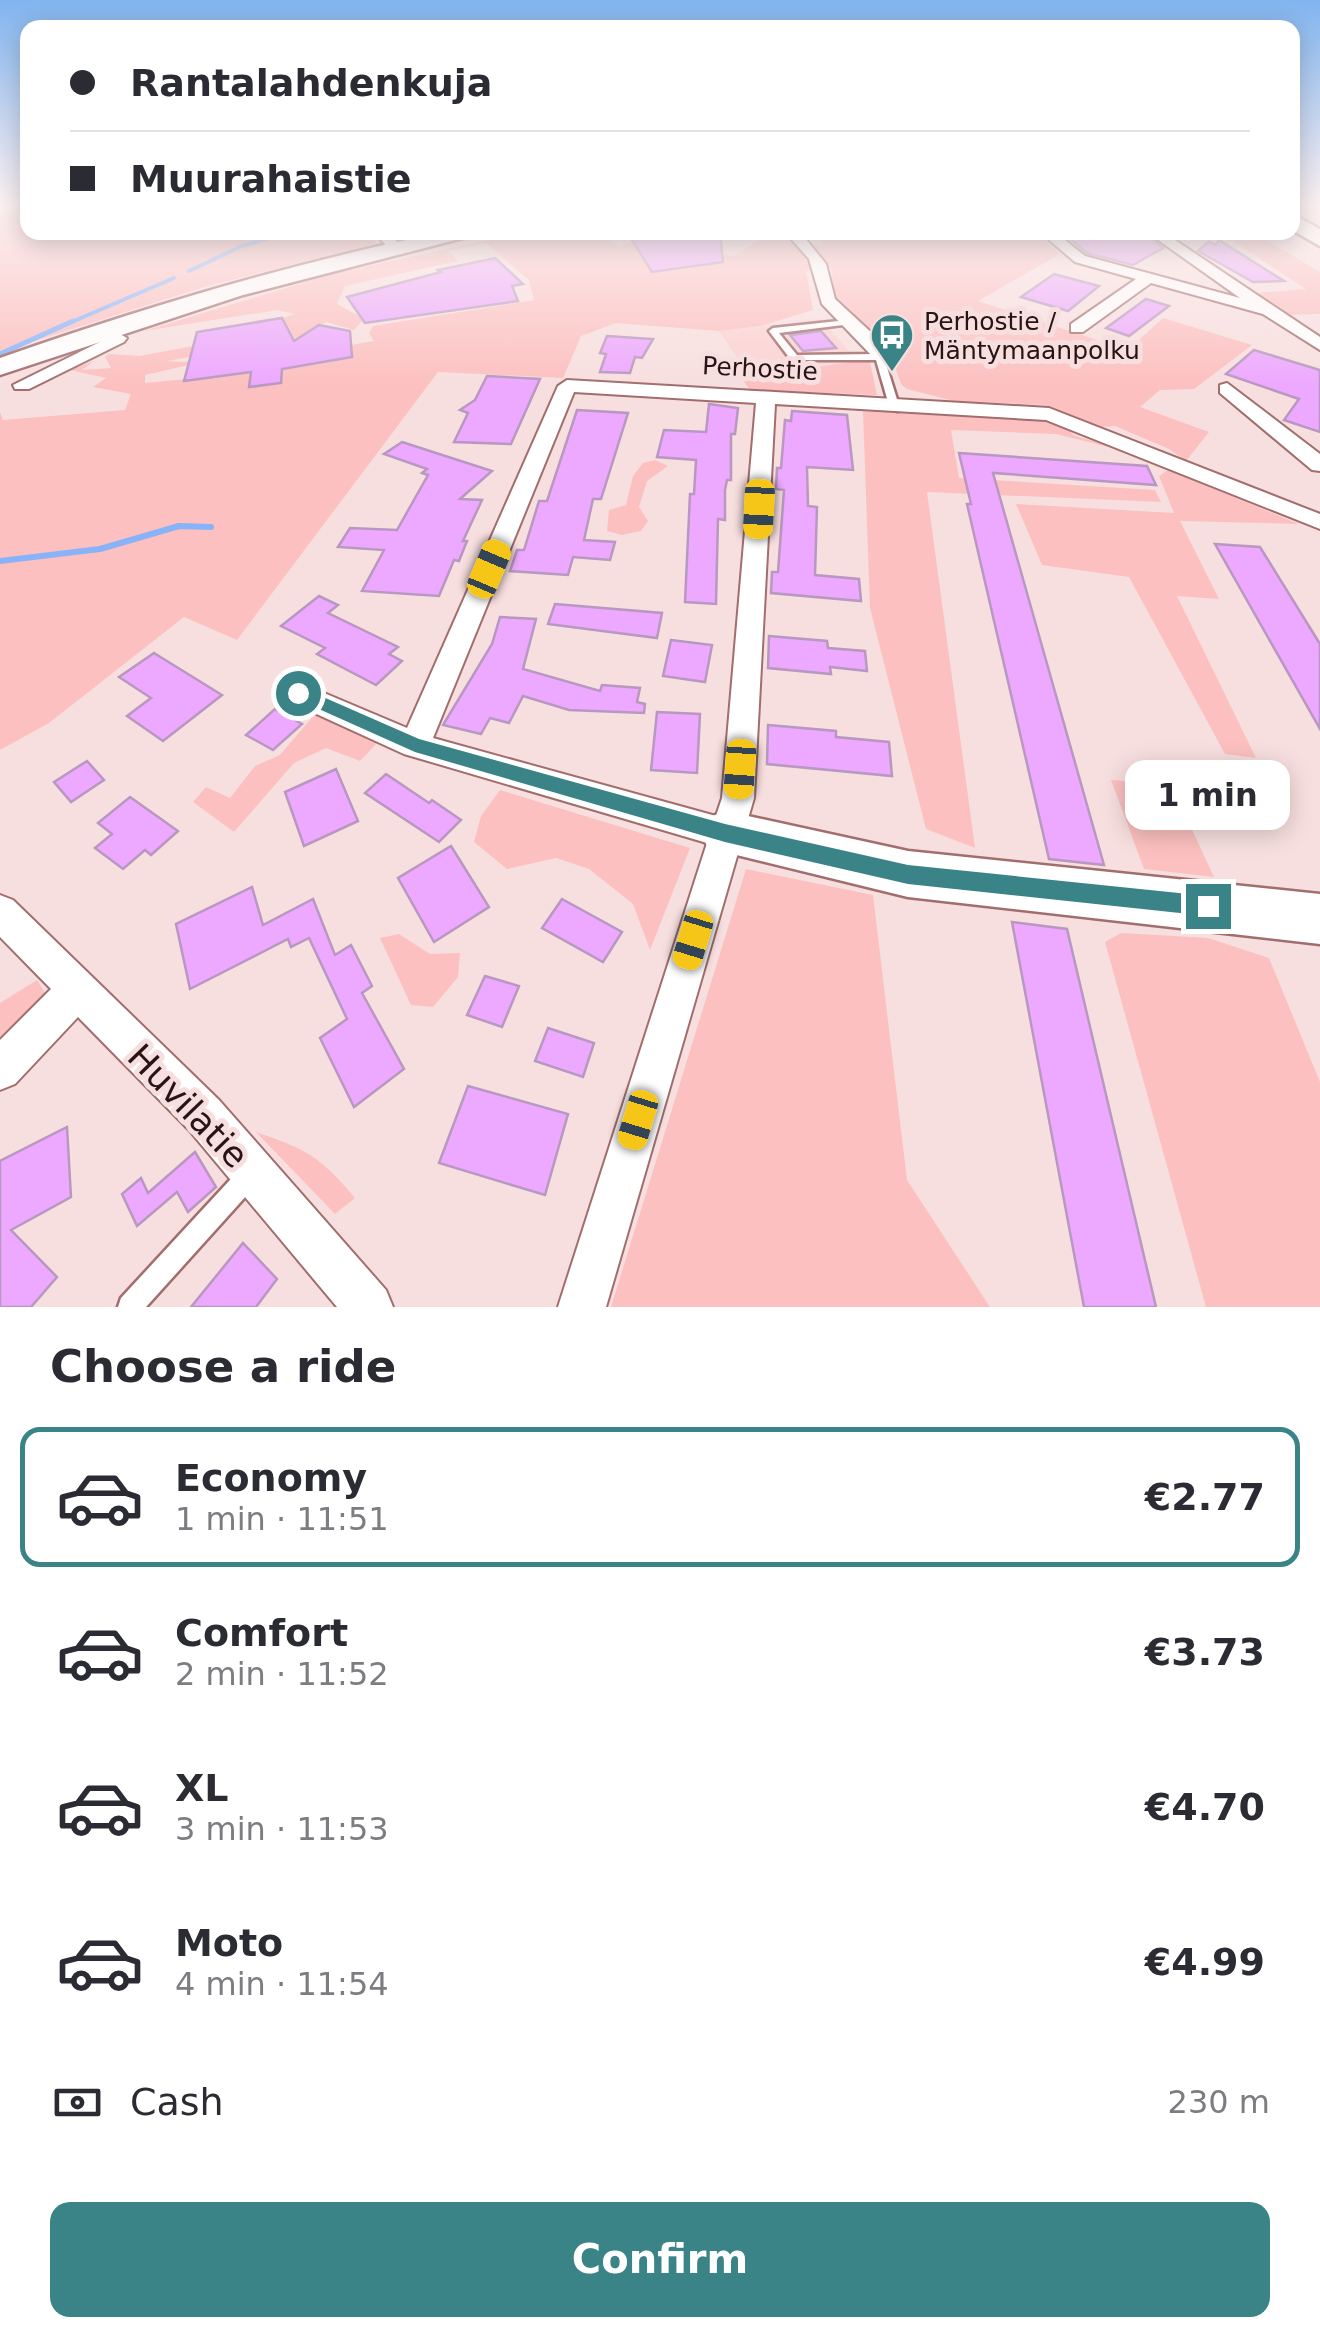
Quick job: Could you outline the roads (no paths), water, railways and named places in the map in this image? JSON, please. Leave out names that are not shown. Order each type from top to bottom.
[{"type":"main road","points":[[0,366],[319,264]]},
{"type":"main road","points":[[725,833],[908,874],[1320,919]]},
{"type":"street","points":[[817,264],[823,294],[870,340],[879,355]]},
{"type":"street","points":[[1098,264],[1262,308]]},
{"type":"street","points":[[1199,264],[1320,346]]},
{"type":"street","points":[[1078,328],[1148,278]]},
{"type":"street","points":[[22,385],[118,338],[102,331]]},
{"type":"street","name":"Perhostie","points":[[415,745],[566,386],[1049,414],[1320,522]]},
{"type":"street","points":[[1227,389],[1320,465]]},
{"type":"street","points":[[582,1307],[738,798],[766,396]]},
{"type":"street","points":[[298,693],[415,745],[725,833]]},
{"type":"street","name":"Huvilatie","points":[[0,912],[76,992],[204,1115],[369,1307]]},
{"type":"street","points":[[0,1069],[76,992]]},
{"type":"lane","points":[[848,322],[774,331],[794,358],[879,355],[894,406]]},
{"type":"lane","points":[[130,1307],[253,1172]]},
{"type":"waterway","points":[[189,271],[204,264]]},
{"type":"waterway","points":[[67,324],[174,278]]},
{"type":"waterway","points":[[0,354],[73,321]]},
{"type":"waterway","points":[[0,561],[100,549],[179,526],[211,527]]},
{"type":"place","name":"Perhostie / Mäntymaanpolku","points":[[892,373]]}]
